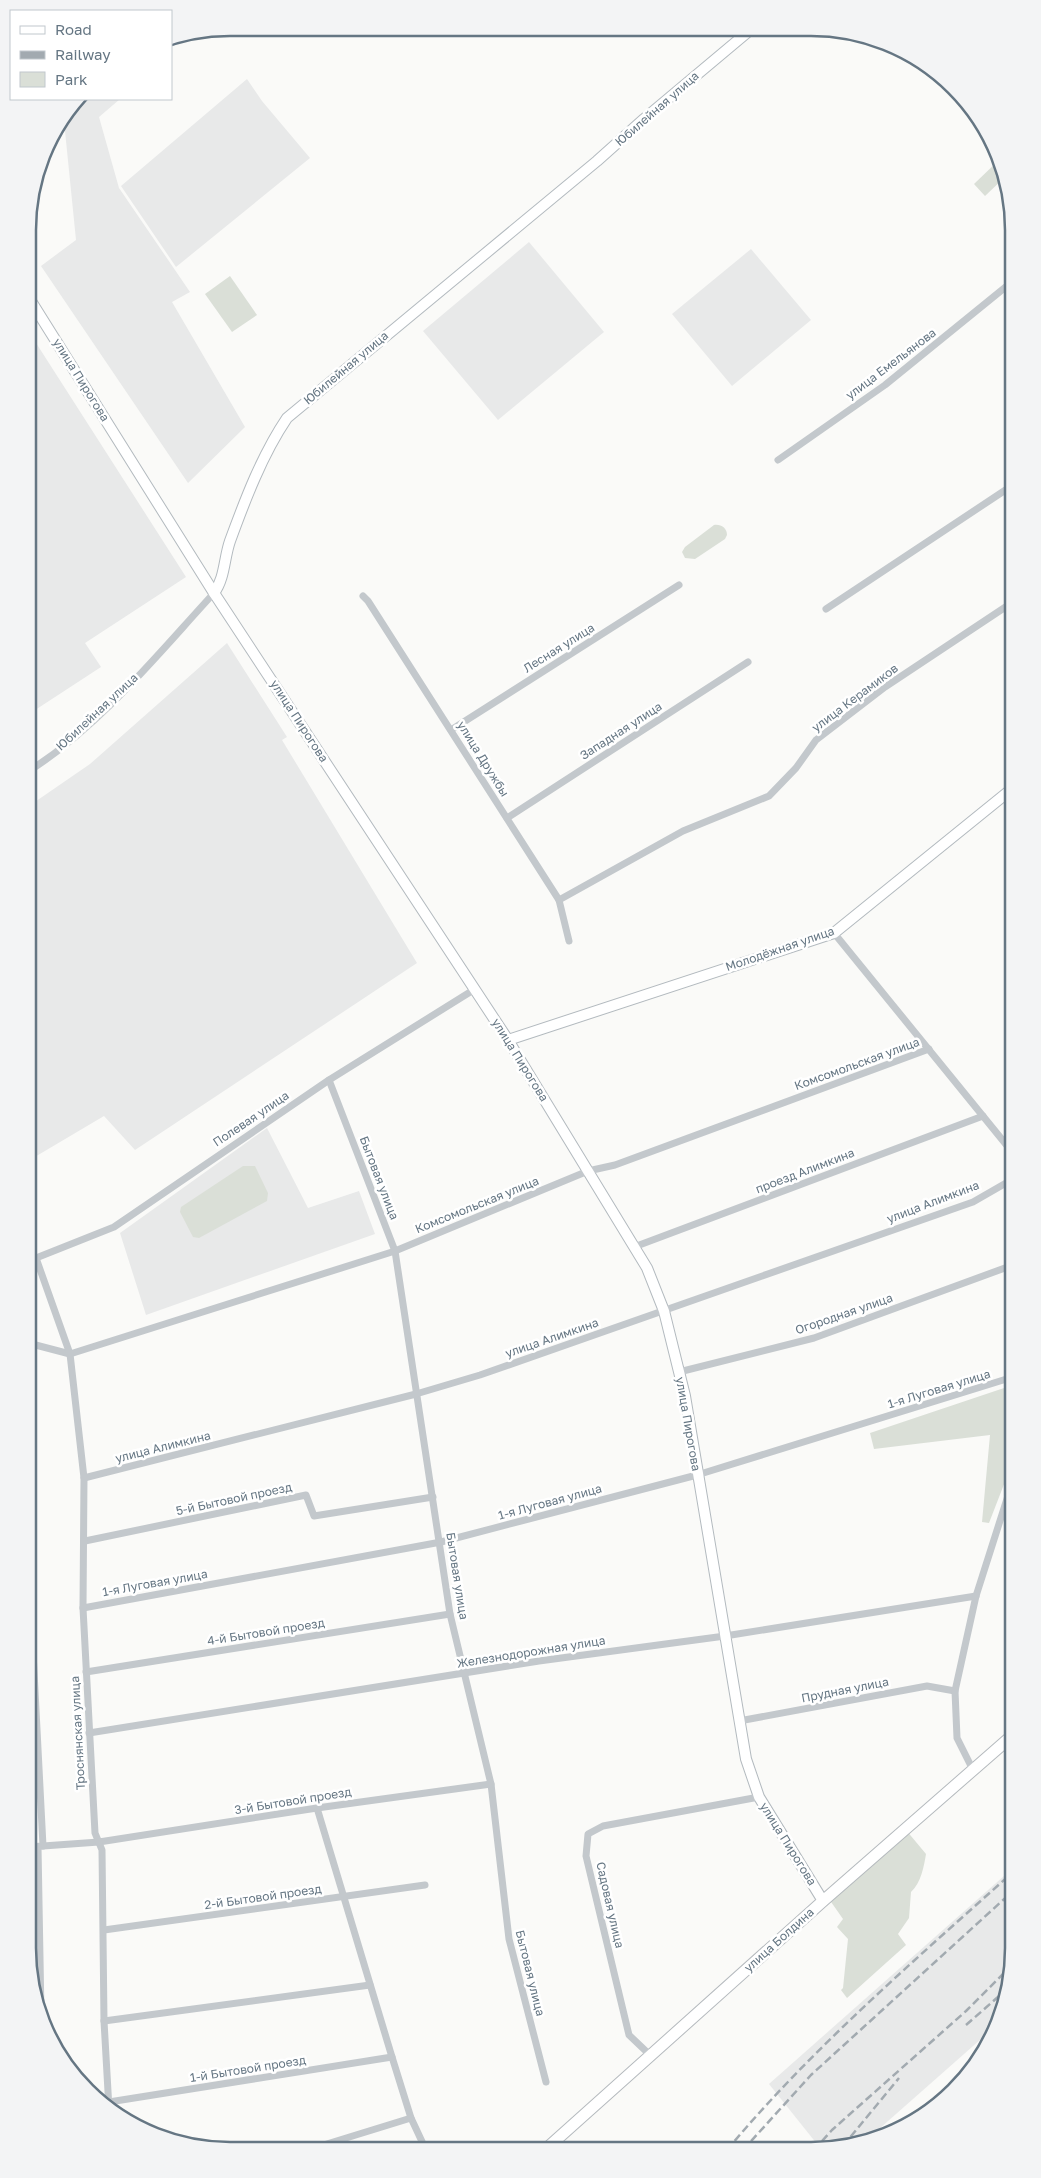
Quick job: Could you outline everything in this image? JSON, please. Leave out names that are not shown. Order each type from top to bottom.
[{"type":"main road","name":"улица Болдина","points":[[554,2142],[823,1901],[1005,1742]]},
{"type":"street","name":"Юбилейная улица","points":[[36,766],[48,758],[117,697],[214,592],[219,585],[230,543],[273,440],[287,418],[597,161],[644,118],[743,36]]},
{"type":"street","name":"улица Емельянова","points":[[778,460],[885,385],[1005,288]]},
{"type":"street","name":"улица Пирогова","points":[[36,309],[214,592],[508,1040],[647,1268],[664,1311],[679,1372],[746,1759],[759,1797],[823,1901]]},
{"type":"street","points":[[826,609],[1005,490]]},
{"type":"street","name":"Лесная улица","points":[[451,730],[679,585]]},
{"type":"street","name":"улица Дружбы","points":[[363,596],[559,900],[569,941]]},
{"type":"street","name":"улица Керамиков","points":[[559,900],[683,831],[769,796],[796,768],[816,740],[885,687],[1005,607]]},
{"type":"street","name":"Западная улица","points":[[507,818],[748,662]]},
{"type":"street","name":"Молодёжная улица","points":[[508,1040],[834,933],[1005,794]]},
{"type":"street","points":[[834,933],[1005,1143]]},
{"type":"street","name":"Полевая улица","points":[[36,1258],[114,1227],[329,1080],[475,989]]},
{"type":"street","name":"Комсомольская улица","points":[[70,1354],[395,1251],[588,1171],[615,1165],[929,1049]]},
{"type":"street","name":"Бытовая улица","points":[[329,1080],[395,1251],[450,1614],[490,1784],[509,1939],[546,2082]]},
{"type":"street","name":"проезд Алимкина","points":[[634,1247],[983,1116]]},
{"type":"street","name":"улица Алимкина","points":[[84,1478],[416,1394],[480,1375],[973,1202],[1005,1184]]},
{"type":"street","name":"Троснянская улица","points":[[36,1258],[70,1354],[84,1478],[83,1608],[95,1833],[102,1850],[104,2021],[109,2099]]},
{"type":"street","name":"Огородная улица","points":[[679,1372],[814,1338],[1005,1268]]},
{"type":"street","points":[[36,1344],[70,1354]]},
{"type":"street","name":"1-я Луговая улица","points":[[83,1608],[440,1542],[696,1475],[1005,1379]]},
{"type":"street","name":"5-й Бытовой проезд","points":[[84,1541],[306,1495],[314,1516],[433,1496]]},
{"type":"street","points":[[973,1770],[957,1738],[955,1691],[976,1596],[1005,1505]]},
{"type":"street","name":"Железнодорожная улица","points":[[89,1733],[539,1661],[725,1636],[976,1596]]},
{"type":"street","name":"4-й Бытовой проезд","points":[[86,1672],[450,1614]]},
{"type":"street","name":"Прудная улица","points":[[739,1721],[927,1686],[955,1691]]},
{"type":"street","points":[[36,1734],[41,1846],[38,1919],[40,1987]]},
{"type":"street","name":"3-й Бытовой проезд","points":[[36,1846],[99,1842],[317,1808],[490,1784]]},
{"type":"street","name":"Садовая улица","points":[[650,2056],[629,2036],[586,1856],[588,1834],[603,1826],[759,1797]]},
{"type":"street","points":[[317,1808],[411,2118],[422,2142]]},
{"type":"street","name":"2-й Бытовой проезд","points":[[104,1930],[344,1898],[425,1885]]},
{"type":"street","points":[[104,2021],[370,1985]]},
{"type":"street","name":"1-й Бытовой проезд","points":[[116,2105],[392,2057]]},
{"type":"street","points":[[336,2142],[411,2118]]},
{"type":"shaded area","points":[[247,79],[262,101],[310,158],[176,267],[121,186]]},
{"type":"shaded area","points":[[86,100],[119,100],[99,117],[119,188],[190,292],[172,302],[245,427],[188,483],[41,266],[76,240],[65,129]]},
{"type":"shaded area","points":[[529,242],[604,332],[498,420],[423,331]]},
{"type":"shaded area","points":[[751,249],[811,320],[732,386],[672,314]]},
{"type":"shaded area","points":[[36,343],[186,577],[85,643],[101,667],[36,709]]},
{"type":"shaded area","points":[[227,643],[287,737],[282,740],[417,963],[135,1150],[104,1116],[36,1156],[36,801],[90,764]]},
{"type":"shaded area","points":[[267,1128],[308,1208],[359,1191],[375,1234],[146,1315],[120,1233]]},
{"type":"shaded area","points":[[1005,1875],[1003,1973],[998,1998],[983,2037],[879,2129],[849,2138],[815,2142],[769,2084]]},
{"type":"green space","points":[[993,166],[999,183],[985,196],[974,184]]},
{"type":"green space","points":[[230,276],[257,315],[232,332],[205,294]]},
{"type":"green space","points":[[714,525],[725,528],[727,535],[725,539],[695,559],[685,558],[682,552],[685,547]]},
{"type":"green space","points":[[243,1166],[255,1166],[268,1193],[267,1201],[199,1238],[193,1237],[180,1212],[181,1207]]},
{"type":"green space","points":[[1005,1388],[1005,1482],[989,1523],[982,1522],[990,1435],[874,1449],[870,1433]]},
{"type":"green space","points":[[906,1830],[926,1854],[920,1879],[911,1892],[909,1918],[898,1934],[906,1945],[847,1998],[841,1990],[843,1988],[848,1939],[837,1927],[843,1919],[829,1899]]},
{"type":"railway","points":[[734,2142],[793,2076],[865,2006],[1005,1879]]},
{"type":"railway","points":[[750,2142],[811,2075],[1005,1898]]},
{"type":"railway","points":[[822,2141],[832,2130],[966,2011],[1003,1974]]},
{"type":"railway","points":[[966,2025],[998,1997]]},
{"type":"railway","points":[[850,2138],[899,2078]]}]
